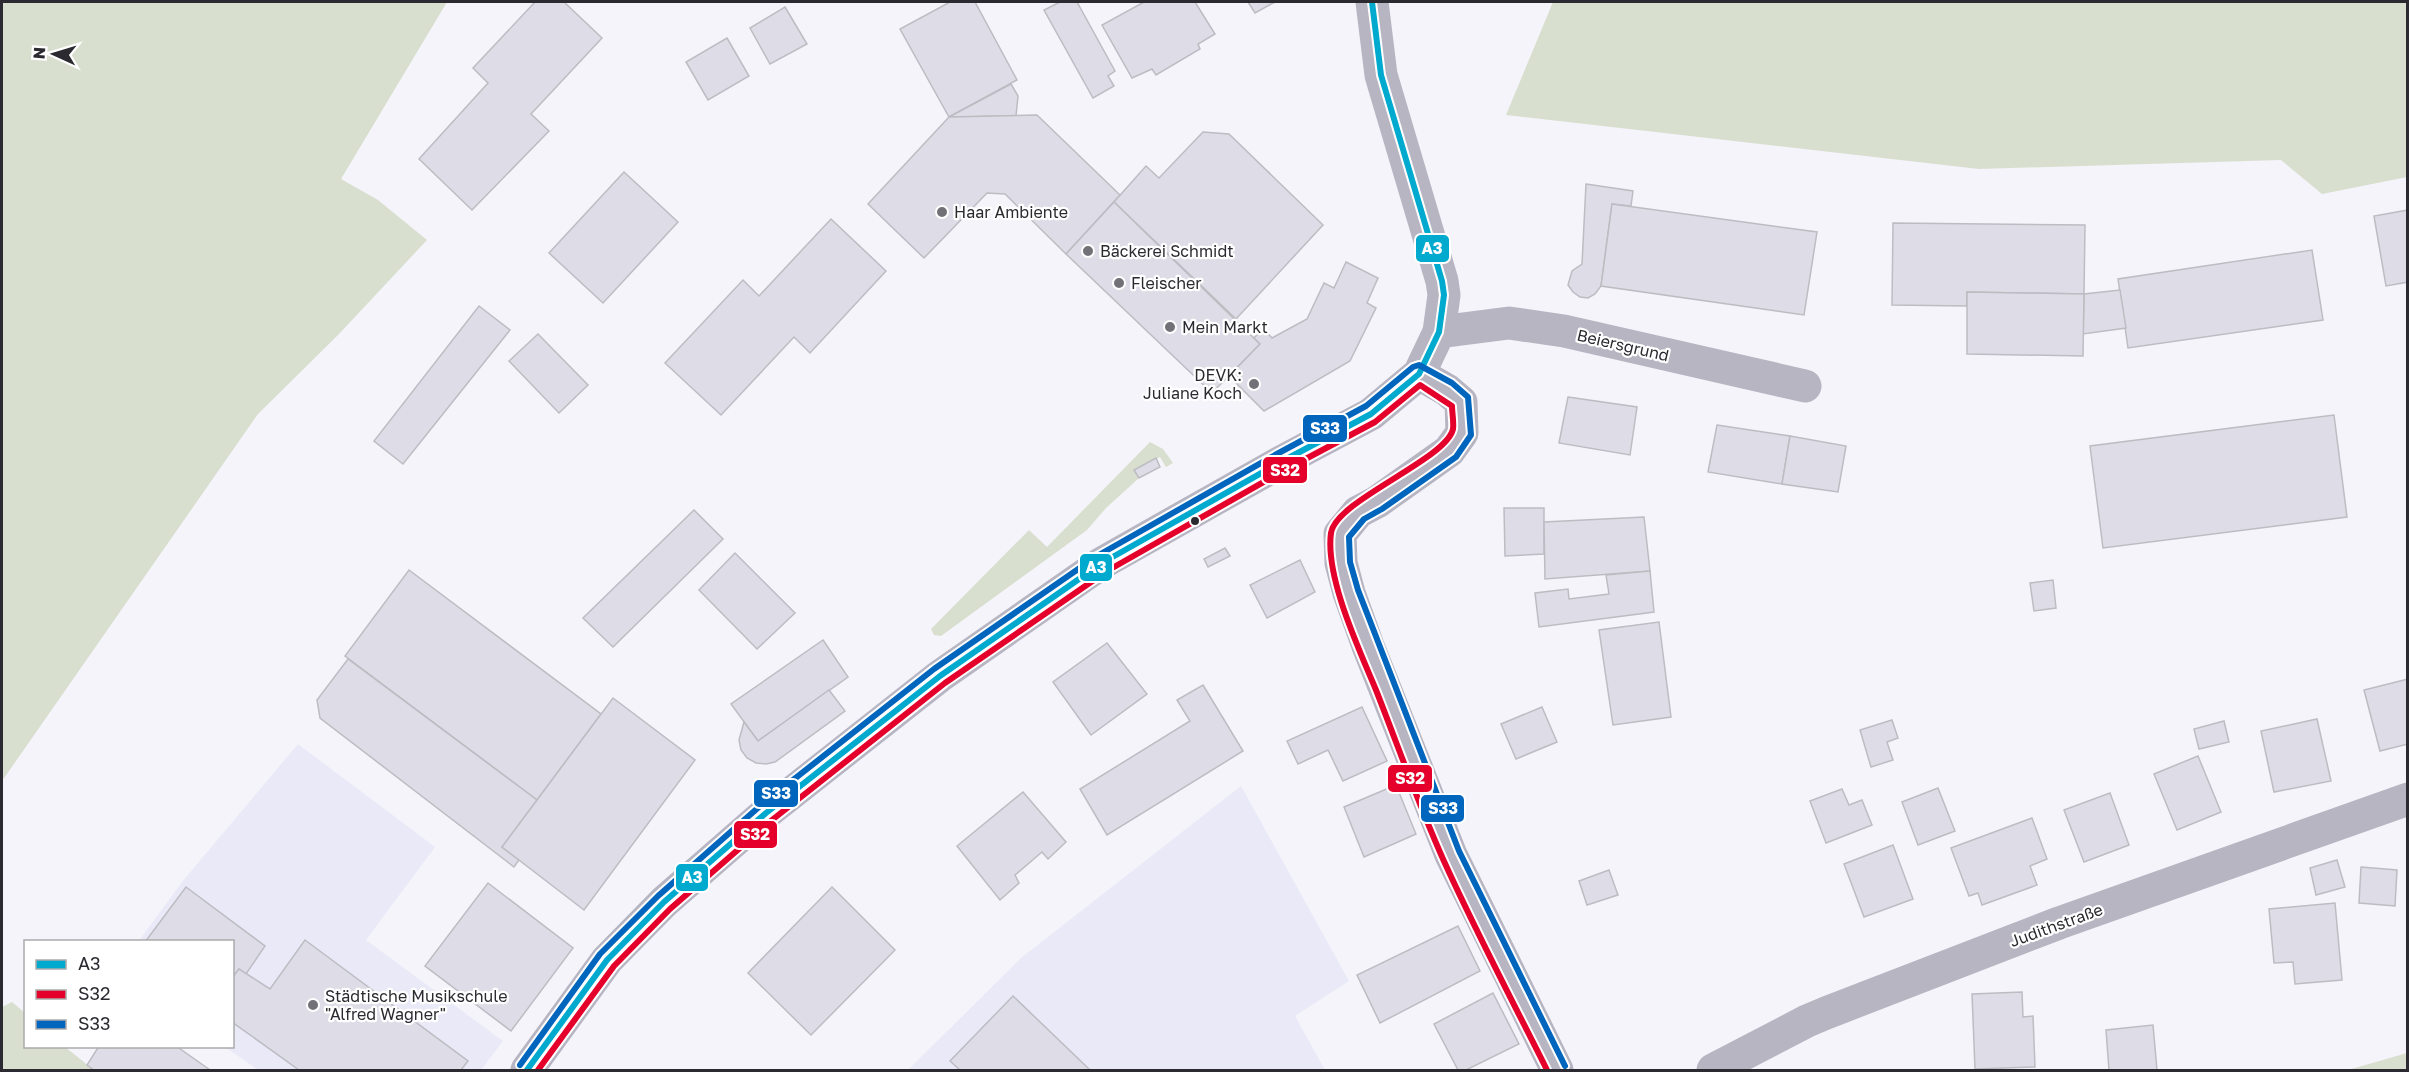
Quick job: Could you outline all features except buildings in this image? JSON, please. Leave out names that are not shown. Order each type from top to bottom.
[{"type":"street","points":[[527,1071],[607,960],[664,902],[766,813],[931,683],[1102,563],[1268,468],[1371,414],[1419,374],[1439,332],[1444,295],[1442,281],[1381,75],[1372,2]]},
{"type":"street","name":"Beiersgrund","points":[[1439,332],[1509,323],[1564,331],[1805,386]]},
{"type":"street","points":[[1419,374],[1448,390],[1461,402],[1462,433],[1449,451],[1358,513],[1340,534],[1341,563],[1368,646],[1451,855],[1557,1071]]},
{"type":"street","name":"Judithstraße","points":[[1713,1071],[1808,1021],[1859,1000],[2059,922],[2408,799]]},
{"type":"shaded area","points":[[298,744],[435,847],[366,940],[503,1041],[481,1070],[258,1070],[226,1048],[234,1048],[234,940],[139,940],[182,882]]},
{"type":"shaded area","points":[[1241,786],[1349,981],[1295,1016],[1325,1070],[908,1070],[1021,958]]},
{"type":"green space","points":[[2,2],[447,2],[341,179],[378,200],[427,240],[338,335],[258,414],[2,781]]},
{"type":"green space","points":[[1553,2],[2407,2],[2407,177],[2322,194],[2281,160],[1979,169],[1506,115]]},
{"type":"green space","points":[[1150,442],[1163,449],[1173,463],[1166,467],[1160,457],[1135,470],[1139,478],[1106,508],[1087,530],[941,636],[934,635],[931,629],[1029,530],[1047,547]]},
{"type":"green space","points":[[12,1002],[24,1012],[24,1048],[66,1048],[94,1070],[2,1070],[2,1007]]},
{"type":"green space","points":[[2407,1053],[2407,1070],[2348,1070]]},
{"type":"transit line","name":"A3","points":[[527,1070],[607,960],[664,902],[766,813],[940,676],[1102,563],[1371,414],[1419,374],[1439,332],[1444,295],[1442,281],[1381,75],[1372,2]]},
{"type":"transit line","name":"S33","points":[[520,1065],[600,954],[658,896],[760,806],[934,669],[1097,556],[1366,406],[1413,367],[1419,365],[1452,383],[1468,397],[1471,435],[1456,457],[1364,519],[1349,537],[1350,562],[1358,590],[1459,851],[1565,1066]]},
{"type":"transit line","name":"S32","points":[[538,1070],[614,966],[670,909],[772,820],[945,683],[1107,571],[1283,471],[1375,422],[1420,385],[1452,406],[1453,429],[1446,441],[1432,454],[1351,507],[1337,520],[1331,533],[1333,570],[1345,613],[1434,838],[1468,912],[1547,1070]]},
{"type":"place","name":"Haar Ambiente","points":[[942,212]]},
{"type":"place","name":"Bäckerei Schmidt","points":[[1088,251]]},
{"type":"place","name":"Fleischer","points":[[1119,283]]},
{"type":"place","name":"Mein Markt","points":[[1170,327]]},
{"type":"place","name":"DEVK: Juliane Koch","points":[[1254,384]]},
{"type":"place","name":"Städtische Musikschule \"Alfred Wagner\"","points":[[313,1005]]}]
